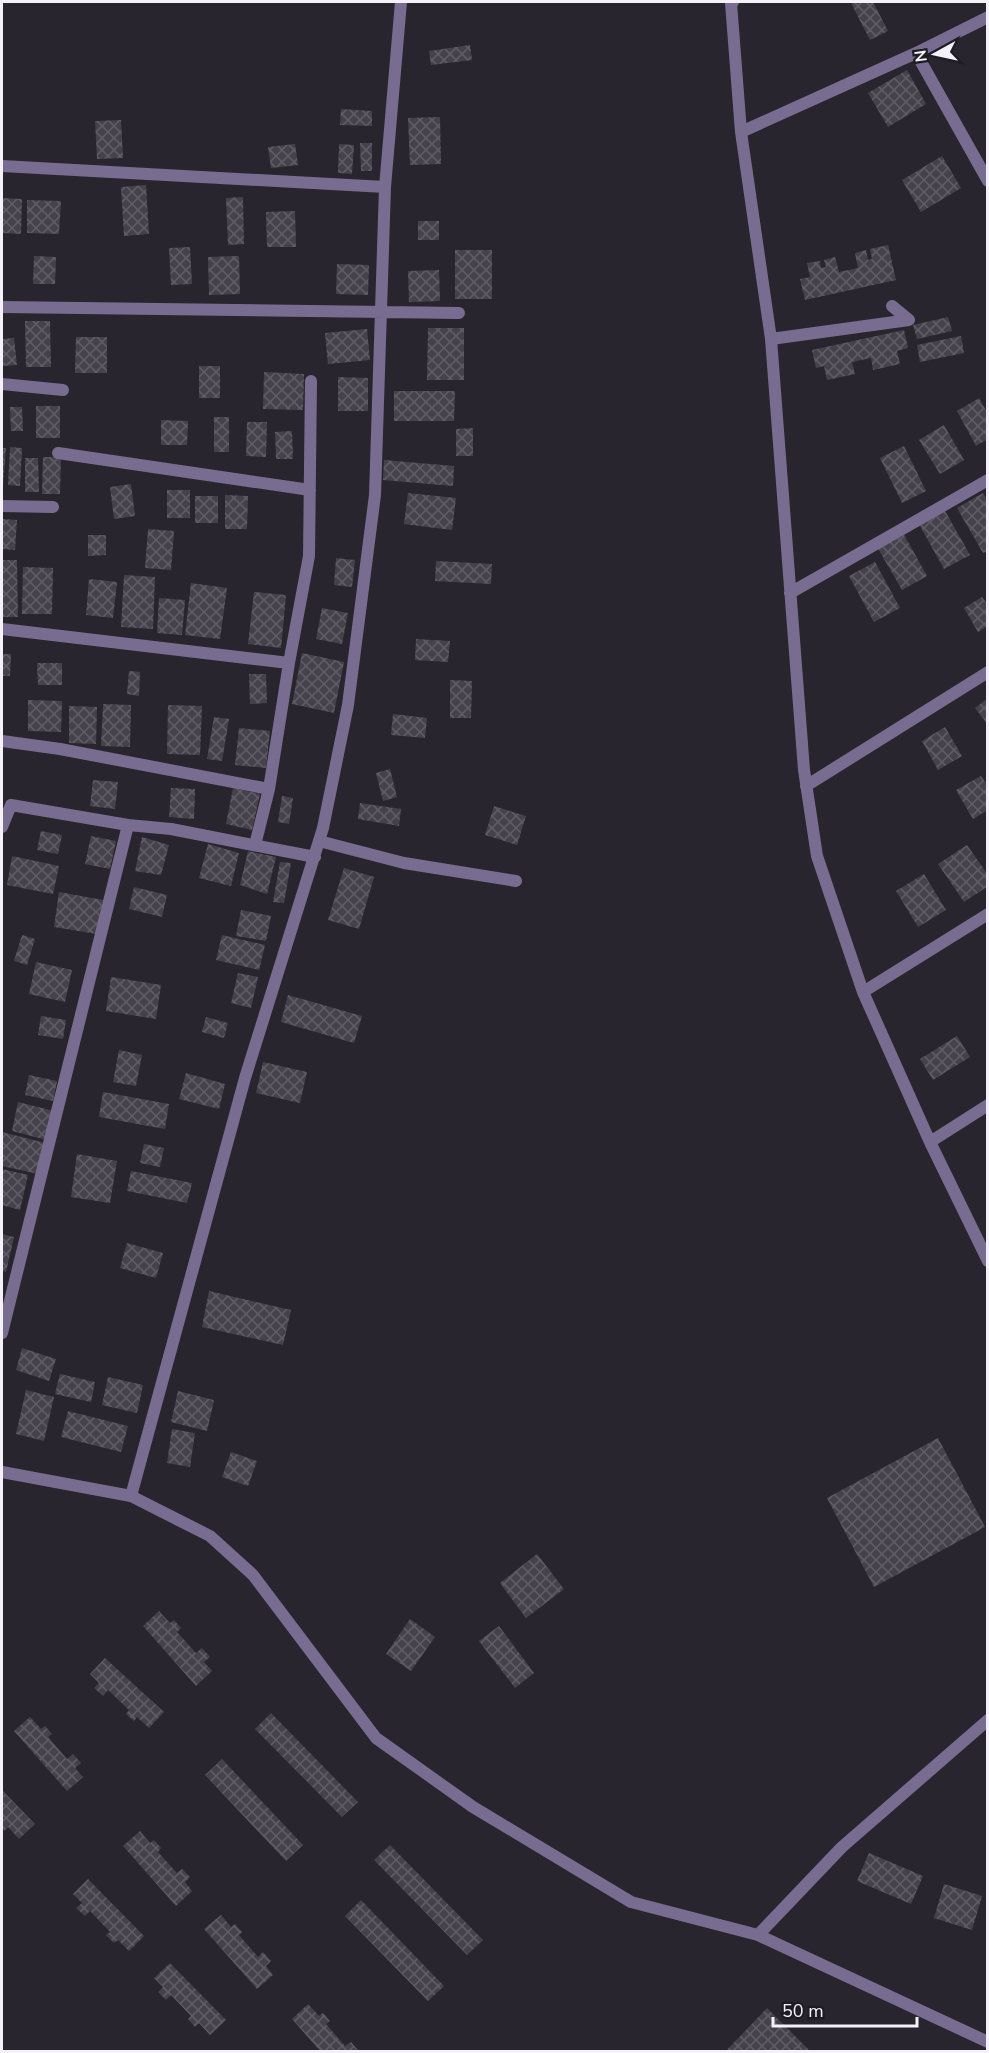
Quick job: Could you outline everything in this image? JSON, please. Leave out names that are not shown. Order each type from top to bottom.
[{"type":"street","points":[[131,1496],[245,1078],[315,857],[348,705],[375,495],[385,187],[402,2]]},
{"type":"street","points":[[733,2],[731,3],[732,23],[741,132],[771,339],[806,786],[817,856],[863,992],[930,1143],[987,1261]]},
{"type":"street","points":[[741,132],[916,53],[987,17]]},
{"type":"street","points":[[916,53],[987,182]]},
{"type":"street","points":[[2,166],[385,187]]},
{"type":"street","points":[[771,339],[909,320],[892,306]]},
{"type":"street","points":[[2,307],[459,313]]},
{"type":"street","points":[[255,845],[269,789],[309,556],[311,381]]},
{"type":"street","points":[[2,384],[63,390]]},
{"type":"street","points":[[58,453],[310,490]]},
{"type":"street","points":[[790,593],[987,480]]},
{"type":"street","points":[[2,506],[53,507]]},
{"type":"street","points":[[2,628],[289,663]]},
{"type":"street","points":[[806,786],[987,672]]},
{"type":"street","points":[[2,741],[60,749],[269,789]]},
{"type":"street","points":[[2,827],[11,805],[128,825],[171,829],[315,857]]},
{"type":"street","points":[[2,1334],[128,825]]},
{"type":"street","points":[[319,841],[404,863],[516,881]]},
{"type":"street","points":[[863,992],[987,914]]},
{"type":"street","points":[[930,1143],[987,1106]]},
{"type":"street","points":[[2,1472],[131,1496],[210,1536],[254,1575],[376,1738],[473,1807],[631,1902],[758,1935],[987,2042]]},
{"type":"street","points":[[758,1935],[842,1847],[987,1720]]},
{"type":"building","points":[[873,2],[888,31],[870,40],[851,3]]},
{"type":"building","points":[[470,45],[472,60],[431,65],[429,51]]},
{"type":"building","points":[[907,70],[926,104],[888,127],[868,93]]},
{"type":"building","points":[[341,109],[372,111],[372,126],[340,125]]},
{"type":"building","points":[[440,117],[441,164],[410,165],[408,118]]},
{"type":"building","points":[[121,120],[123,158],[97,159],[95,121]]},
{"type":"building","points":[[360,143],[372,143],[372,171],[361,171]]},
{"type":"building","points":[[295,144],[298,165],[271,168],[268,147]]},
{"type":"building","points":[[339,144],[354,145],[352,174],[338,173]]},
{"type":"building","points":[[942,156],[961,188],[921,212],[902,180]]},
{"type":"building","points":[[146,185],[149,234],[124,236],[121,187]]},
{"type":"building","points":[[243,197],[244,244],[228,245],[226,198]]},
{"type":"building","points":[[2,198],[22,199],[21,234],[2,233]]},
{"type":"building","points":[[27,200],[61,201],[59,234],[27,233]]},
{"type":"building","points":[[295,211],[296,247],[267,247],[266,212]]},
{"type":"building","points":[[418,221],[439,221],[439,240],[418,240]]},
{"type":"building","points":[[888,245],[896,280],[805,300],[800,279],[810,277],[807,263],[820,261],[821,268],[826,267],[824,260],[835,257],[839,272],[858,268],[855,253],[866,250],[868,260],[872,259],[870,249]]},
{"type":"building","points":[[190,247],[192,284],[171,285],[169,248]]},
{"type":"building","points":[[455,250],[492,250],[492,299],[455,299]]},
{"type":"building","points":[[34,256],[56,257],[55,284],[33,284]]},
{"type":"building","points":[[239,256],[240,294],[209,295],[208,257]]},
{"type":"building","points":[[337,264],[369,265],[368,295],[336,294]]},
{"type":"building","points":[[439,270],[440,301],[409,302],[408,271]]},
{"type":"building","points":[[948,317],[952,331],[917,339],[913,325]]},
{"type":"building","points":[[25,321],[50,321],[51,367],[26,367]]},
{"type":"building","points":[[428,328],[464,328],[464,380],[427,380]]},
{"type":"building","points":[[367,329],[370,360],[328,364],[325,333]]},
{"type":"building","points":[[904,330],[908,348],[897,351],[900,364],[873,370],[871,358],[852,362],[855,374],[827,380],[824,366],[816,368],[812,350]]},
{"type":"building","points":[[961,336],[964,353],[920,362],[917,345]]},
{"type":"building","points":[[76,337],[107,337],[107,373],[75,373]]},
{"type":"building","points":[[14,338],[17,365],[2,366],[2,339]]},
{"type":"building","points":[[199,366],[220,366],[220,398],[199,398]]},
{"type":"building","points":[[264,372],[304,374],[303,410],[263,409]]},
{"type":"building","points":[[338,377],[368,378],[368,411],[338,411]]},
{"type":"building","points":[[394,391],[455,391],[454,421],[394,421]]},
{"type":"building","points":[[979,398],[988,414],[988,439],[976,446],[957,411]]},
{"type":"building","points":[[36,406],[60,406],[60,438],[36,438]]},
{"type":"building","points":[[10,407],[22,407],[23,431],[11,431]]},
{"type":"building","points":[[214,417],[229,417],[229,452],[214,452]]},
{"type":"building","points":[[161,420],[188,421],[187,445],[161,445]]},
{"type":"building","points":[[247,422],[267,422],[266,457],[246,456]]},
{"type":"building","points":[[944,425],[964,460],[940,474],[919,440]]},
{"type":"building","points":[[473,428],[473,456],[456,456],[456,429]]},
{"type":"building","points":[[292,431],[293,459],[276,459],[275,432]]},
{"type":"building","points":[[904,446],[926,491],[902,503],[880,458]]},
{"type":"building","points":[[10,447],[22,448],[20,486],[8,485]]},
{"type":"building","points":[[2,448],[6,448],[3,486],[2,485]]},
{"type":"building","points":[[43,457],[61,457],[60,494],[42,494]]},
{"type":"building","points":[[25,458],[38,458],[39,492],[25,492]]},
{"type":"building","points":[[384,460],[454,466],[453,486],[383,480]]},
{"type":"building","points":[[131,484],[135,516],[114,519],[110,487]]},
{"type":"building","points":[[167,490],[190,490],[190,518],[167,518]]},
{"type":"building","points":[[408,493],[456,498],[452,530],[404,524]]},
{"type":"building","points":[[983,493],[988,501],[988,551],[983,553],[957,508]]},
{"type":"building","points":[[225,495],[248,496],[247,529],[225,529]]},
{"type":"building","points":[[195,496],[218,496],[218,523],[195,523]]},
{"type":"building","points":[[944,509],[970,555],[944,569],[919,524]]},
{"type":"building","points":[[3,519],[17,520],[15,550],[2,549]]},
{"type":"building","points":[[148,529],[174,531],[171,570],[145,568]]},
{"type":"building","points":[[902,531],[927,576],[902,590],[876,545]]},
{"type":"building","points":[[88,535],[106,535],[106,555],[88,556]]},
{"type":"building","points":[[336,558],[355,560],[352,587],[334,585]]},
{"type":"building","points":[[2,560],[17,560],[18,617],[2,617]]},
{"type":"building","points":[[436,561],[492,564],[491,584],[435,581]]},
{"type":"building","points":[[875,562],[900,608],[874,622],[849,576]]},
{"type":"building","points":[[23,567],[53,568],[52,614],[22,614]]},
{"type":"building","points":[[124,575],[155,577],[153,629],[121,627]]},
{"type":"building","points":[[89,579],[117,582],[113,618],[86,615]]},
{"type":"building","points":[[191,583],[227,588],[220,639],[185,635]]},
{"type":"building","points":[[254,592],[286,595],[281,648],[248,644]]},
{"type":"building","points":[[982,597],[988,605],[988,626],[978,632],[964,608]]},
{"type":"building","points":[[159,598],[185,600],[182,635],[157,633]]},
{"type":"building","points":[[322,608],[348,613],[342,644],[316,639]]},
{"type":"building","points":[[416,639],[450,641],[448,662],[415,660]]},
{"type":"building","points":[[302,653],[344,662],[334,713],[292,704]]},
{"type":"building","points":[[2,654],[11,654],[10,676],[2,676]]},
{"type":"building","points":[[37,663],[62,663],[62,685],[38,685]]},
{"type":"building","points":[[129,671],[140,672],[139,696],[127,694]]},
{"type":"building","points":[[249,674],[266,674],[267,703],[250,704]]},
{"type":"building","points":[[450,680],[472,681],[471,718],[450,718]]},
{"type":"building","points":[[988,698],[988,725],[975,708]]},
{"type":"building","points":[[28,700],[62,701],[61,732],[28,731]]},
{"type":"building","points":[[103,704],[131,705],[130,747],[101,746]]},
{"type":"building","points":[[168,705],[202,706],[200,755],[167,754]]},
{"type":"building","points":[[69,706],[97,707],[96,744],[69,743]]},
{"type":"building","points":[[393,714],[427,718],[425,738],[391,735]]},
{"type":"building","points":[[214,717],[229,719],[222,761],[207,759]]},
{"type":"building","points":[[945,727],[962,756],[938,770],[922,741]]},
{"type":"building","points":[[239,728],[270,731],[266,768],[235,765]]},
{"type":"building","points":[[390,769],[397,797],[383,801],[376,773]]},
{"type":"building","points":[[981,776],[988,786],[988,810],[973,819],[956,790]]},
{"type":"building","points":[[93,780],[118,782],[115,809],[90,806]]},
{"type":"building","points":[[171,788],[195,789],[194,819],[169,817]]},
{"type":"building","points":[[233,788],[260,794],[252,830],[226,824]]},
{"type":"building","points":[[282,796],[293,798],[289,824],[278,822]]},
{"type":"building","points":[[360,803],[401,809],[399,826],[358,819]]},
{"type":"building","points":[[494,806],[526,816],[517,845],[485,835]]},
{"type":"building","points":[[41,831],[62,835],[58,854],[37,850]]},
{"type":"building","points":[[91,836],[116,841],[110,869],[85,864]]},
{"type":"building","points":[[142,837],[169,845],[161,875],[135,871]]},
{"type":"building","points":[[208,844],[239,853],[231,886],[199,878]]},
{"type":"building","points":[[967,845],[988,875],[988,886],[964,902],[938,864]]},
{"type":"building","points":[[248,851],[276,857],[267,894],[240,885]]},
{"type":"building","points":[[12,856],[59,866],[53,894],[7,885]]},
{"type":"building","points":[[280,862],[291,863],[284,903],[273,902]]},
{"type":"building","points":[[344,868],[374,877],[359,929],[328,920]]},
{"type":"building","points":[[924,874],[946,910],[918,927],[896,891]]},
{"type":"building","points":[[134,887],[167,895],[162,917],[129,909]]},
{"type":"building","points":[[59,892],[103,900],[97,934],[54,927]]},
{"type":"building","points":[[241,910],[271,916],[266,941],[236,936]]},
{"type":"building","points":[[22,935],[35,939],[27,965],[14,961]]},
{"type":"building","points":[[222,935],[265,945],[259,970],[216,960]]},
{"type":"building","points":[[36,962],[72,970],[65,1002],[29,994]]},
{"type":"building","points":[[238,973],[258,977],[251,1008],[231,1003]]},
{"type":"building","points":[[111,977],[161,985],[156,1019],[106,1011]]},
{"type":"building","points":[[288,995],[362,1016],[354,1043],[281,1022]]},
{"type":"building","points":[[41,1016],[66,1020],[63,1039],[38,1035]]},
{"type":"building","points":[[206,1017],[228,1023],[224,1038],[202,1032]]},
{"type":"building","points":[[957,1036],[970,1057],[933,1080],[920,1059]]},
{"type":"building","points":[[119,1050],[142,1055],[136,1086],[113,1082]]},
{"type":"building","points":[[263,1062],[307,1072],[300,1103],[256,1093]]},
{"type":"building","points":[[186,1073],[225,1084],[219,1109],[179,1099]]},
{"type":"building","points":[[29,1075],[57,1081],[53,1101],[25,1095]]},
{"type":"building","points":[[103,1092],[169,1104],[165,1129],[99,1117]]},
{"type":"building","points":[[18,1102],[54,1111],[47,1140],[12,1131]]},
{"type":"building","points":[[2,1132],[45,1143],[38,1174],[2,1166]]},
{"type":"building","points":[[144,1144],[164,1148],[160,1167],[140,1163]]},
{"type":"building","points":[[77,1154],[117,1161],[110,1203],[71,1197]]},
{"type":"building","points":[[2,1169],[28,1175],[20,1210],[2,1205]]},
{"type":"building","points":[[131,1171],[192,1183],[187,1203],[127,1191]]},
{"type":"building","points":[[2,1234],[14,1237],[6,1272],[2,1271]]},
{"type":"building","points":[[127,1243],[163,1253],[156,1278],[120,1268]]},
{"type":"building","points":[[209,1291],[291,1310],[283,1345],[202,1327]]},
{"type":"building","points":[[22,1348],[56,1359],[49,1381],[16,1370]]},
{"type":"building","points":[[60,1374],[95,1382],[91,1402],[55,1394]]},
{"type":"building","points":[[108,1377],[143,1385],[137,1413],[102,1405]]},
{"type":"building","points":[[26,1390],[54,1397],[44,1441],[16,1434]]},
{"type":"building","points":[[178,1391],[214,1400],[207,1431],[171,1422]]},
{"type":"building","points":[[68,1411],[128,1426],[121,1452],[61,1437]]},
{"type":"building","points":[[172,1429],[195,1433],[190,1467],[167,1463]]},
{"type":"building","points":[[938,1438],[985,1527],[874,1587],[827,1498]]},
{"type":"building","points":[[231,1452],[257,1461],[248,1486],[222,1477]]},
{"type":"building","points":[[537,1554],[564,1589],[526,1618],[500,1583]]},
{"type":"building","points":[[159,1611],[170,1623],[174,1620],[181,1628],[177,1632],[196,1653],[202,1648],[210,1657],[204,1662],[212,1671],[196,1686],[143,1626]]},
{"type":"building","points":[[410,1619],[435,1637],[411,1671],[386,1654]]},
{"type":"building","points":[[499,1626],[534,1673],[515,1688],[479,1641]]},
{"type":"building","points":[[105,1658],[164,1712],[149,1728],[137,1717],[134,1721],[126,1714],[129,1710],[108,1690],[103,1696],[94,1688],[99,1683],[90,1674]]},
{"type":"building","points":[[271,1713],[358,1802],[342,1817],[255,1729]]},
{"type":"building","points":[[30,1717],[41,1729],[45,1726],[52,1734],[48,1737],[67,1759],[73,1754],[81,1763],[75,1768],[83,1777],[67,1791],[14,1731]]},
{"type":"building","points":[[222,1759],[303,1845],[286,1861],[205,1775]]},
{"type":"building","points":[[2,1790],[35,1824],[19,1839],[8,1827],[4,1831],[2,1828]]},
{"type":"building","points":[[140,1831],[150,1843],[154,1840],[161,1848],[158,1852],[177,1873],[182,1869],[190,1877],[185,1882],[192,1891],[176,1906],[123,1846]]},
{"type":"building","points":[[390,1845],[483,1940],[467,1955],[374,1860]]},
{"type":"building","points":[[869,1853],[923,1876],[911,1904],[857,1881]]},
{"type":"building","points":[[88,1879],[144,1936],[129,1951],[118,1940],[114,1943],[106,1935],[110,1932],[90,1911],[85,1916],[76,1908],[82,1903],[73,1894]]},
{"type":"building","points":[[944,1884],[982,1896],[972,1930],[934,1918]]},
{"type":"building","points":[[361,1900],[444,1986],[428,2001],[345,1916]]},
{"type":"building","points":[[221,1915],[231,1927],[235,1924],[242,1932],[239,1935],[258,1957],[263,1952],[271,1961],[266,1966],[273,1975],[257,1989],[204,1929]]},
{"type":"building","points":[[170,1963],[226,2020],[210,2035],[199,2023],[195,2027],[188,2019],[191,2016],[171,1995],[166,2000],[158,1992],[163,1987],[154,1978]]},
{"type":"building","points":[[308,2004],[319,2016],[323,2013],[330,2021],[326,2024],[345,2046],[351,2042],[358,2050],[321,2052],[292,2019]]},
{"type":"building","points":[[767,2008],[811,2052],[725,2052]]}]
